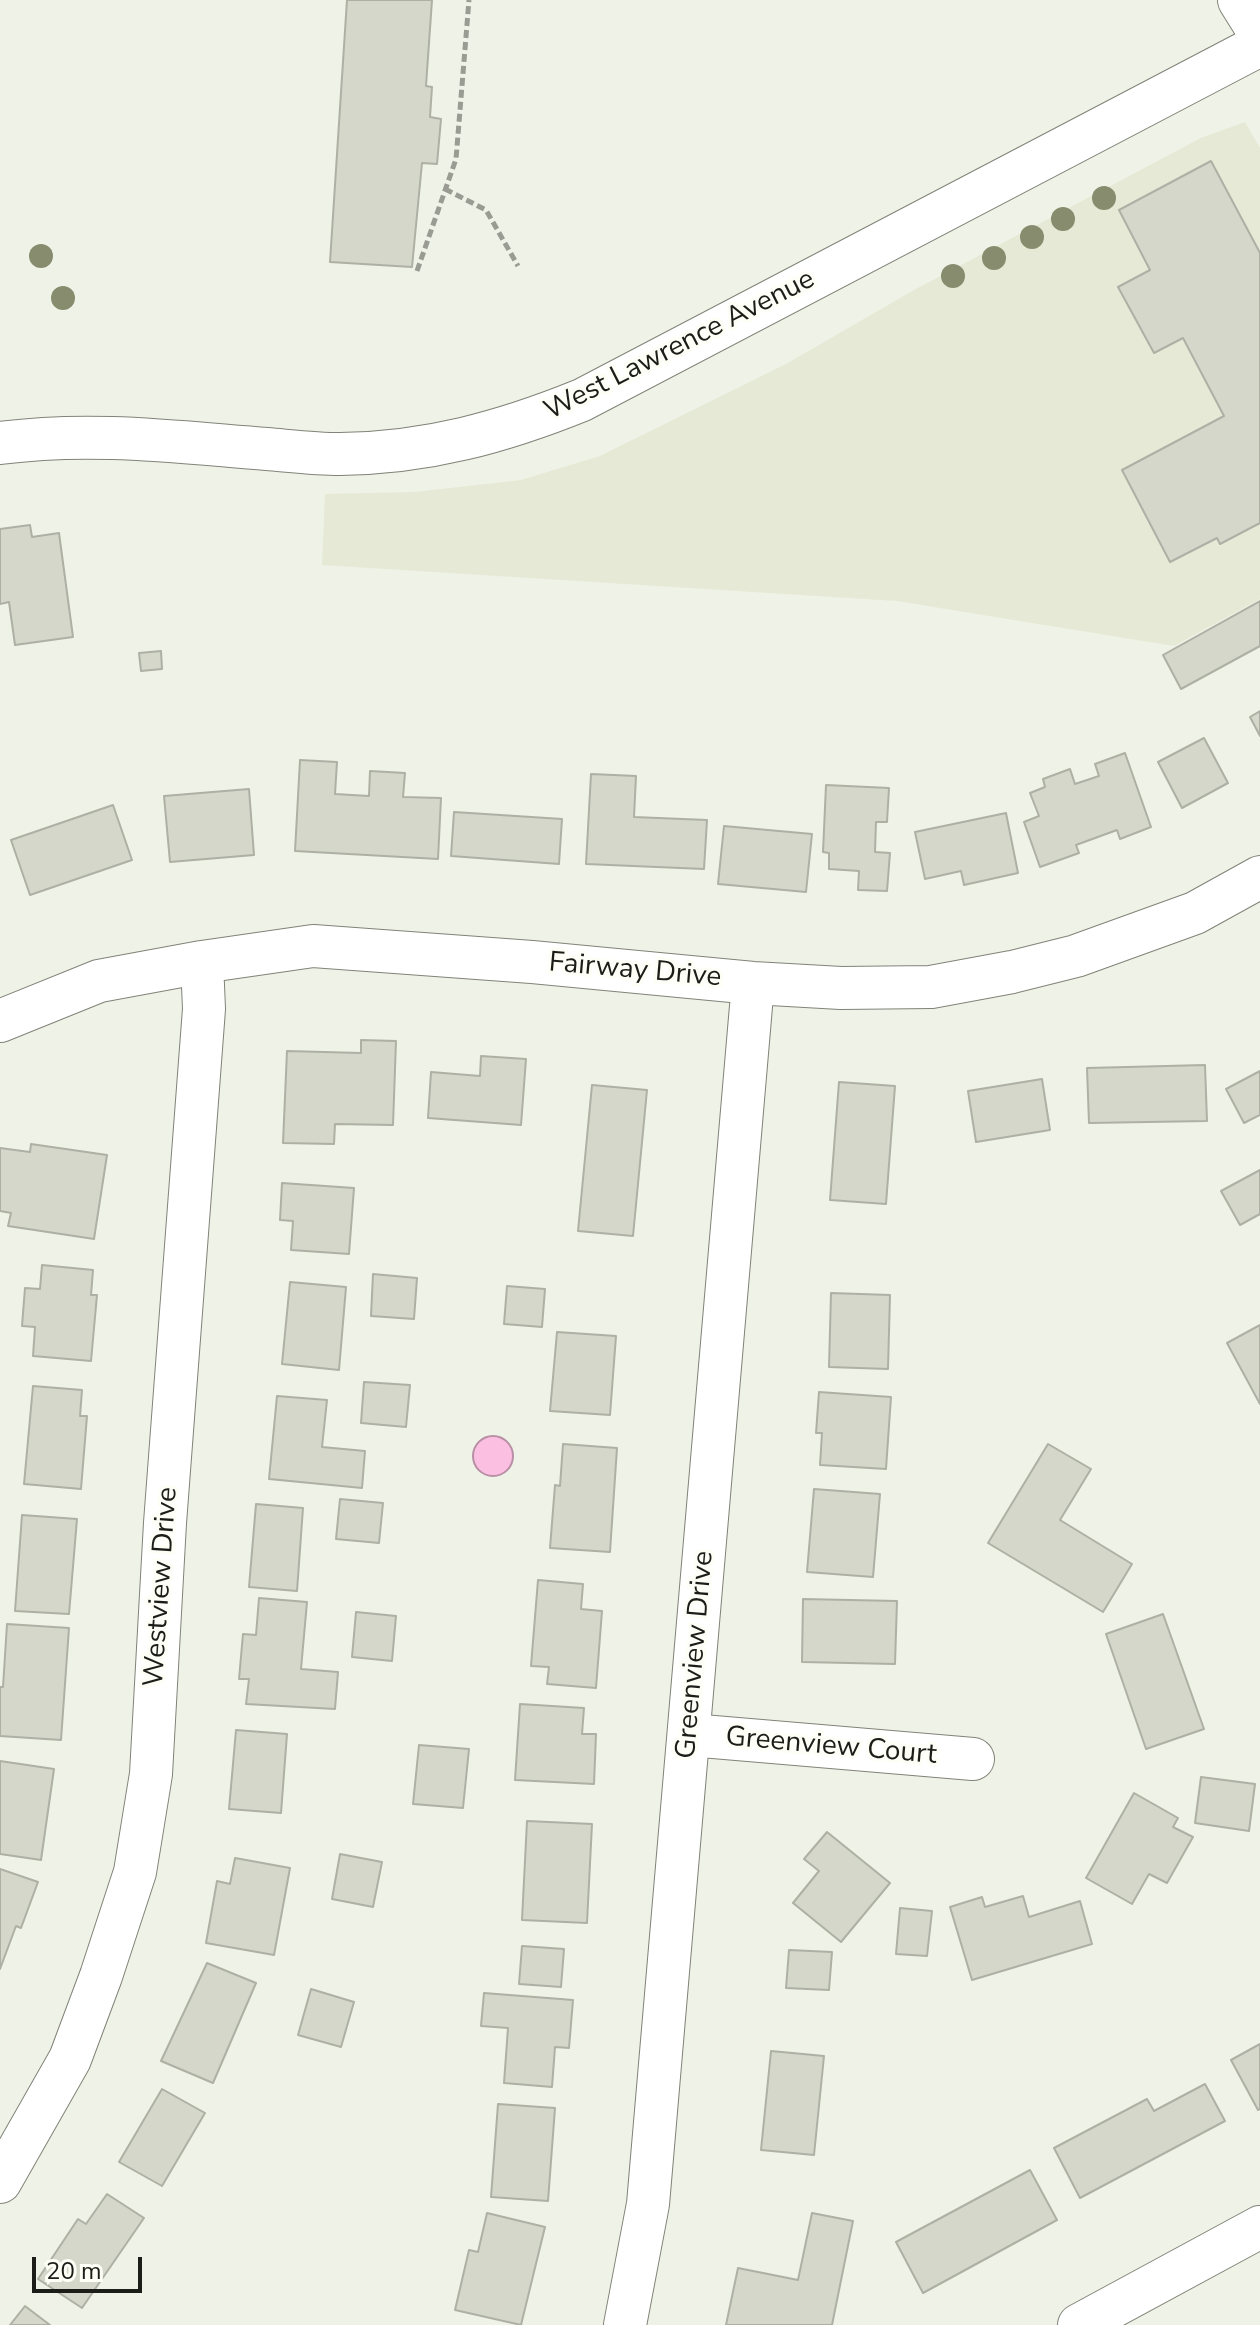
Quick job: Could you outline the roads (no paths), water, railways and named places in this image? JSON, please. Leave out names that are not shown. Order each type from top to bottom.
[{"type":"main road","points":[[1240,0],[1260,32]]},
{"type":"street","name":"West Lawrence Avenue","points":[[0,443],[69,435],[340,454],[421,447],[475,438],[522,425],[582,400],[1260,45]]},
{"type":"street","name":"Fairway Drive","points":[[0,1021],[99,981],[313,946],[532,962],[753,983],[841,988],[931,987],[1076,956],[1195,913],[1260,877]]},
{"type":"street","name":"Westview Drive","points":[[0,2182],[70,2059],[135,1872],[149,1788],[165,1523],[204,1009],[202,962]]},
{"type":"street","name":"Greenview Drive","points":[[625,2325],[648,2204],[753,983]]},
{"type":"street","name":"Greenview Court","points":[[690,1735],[973,1759]]},
{"type":"street","points":[[1079,2325],[1260,2227]]}]
